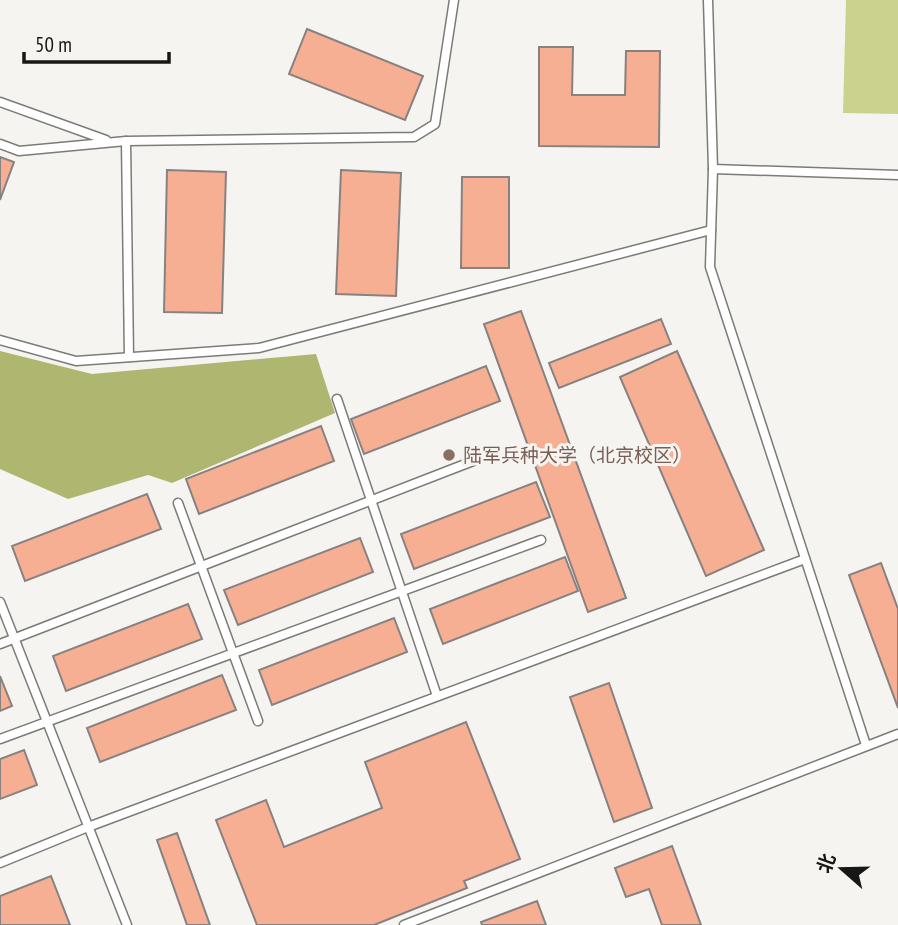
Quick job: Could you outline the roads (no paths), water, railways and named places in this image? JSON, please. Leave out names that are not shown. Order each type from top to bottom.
[{"type":"lane","points":[[0,144],[19,150],[126,141],[414,137],[435,124],[454,0]]},
{"type":"lane","points":[[708,0],[713,169],[710,267],[866,745]]},
{"type":"lane","points":[[0,102],[111,142]]},
{"type":"lane","points":[[126,141],[129,357]]},
{"type":"lane","points":[[713,169],[898,175]]},
{"type":"lane","points":[[0,340],[76,360],[259,348],[711,230]]},
{"type":"lane","points":[[337,399],[437,696]]},
{"type":"lane","points":[[0,644],[499,451]]},
{"type":"lane","points":[[178,503],[258,721]]},
{"type":"lane","points":[[0,739],[541,540]]},
{"type":"lane","points":[[0,863],[88,827],[805,559]]},
{"type":"lane","points":[[0,602],[127,925]]},
{"type":"lane","points":[[404,925],[898,734]]},
{"type":"place","name":"陆军兵种大学（北京校区）","points":[[449,455]]}]
